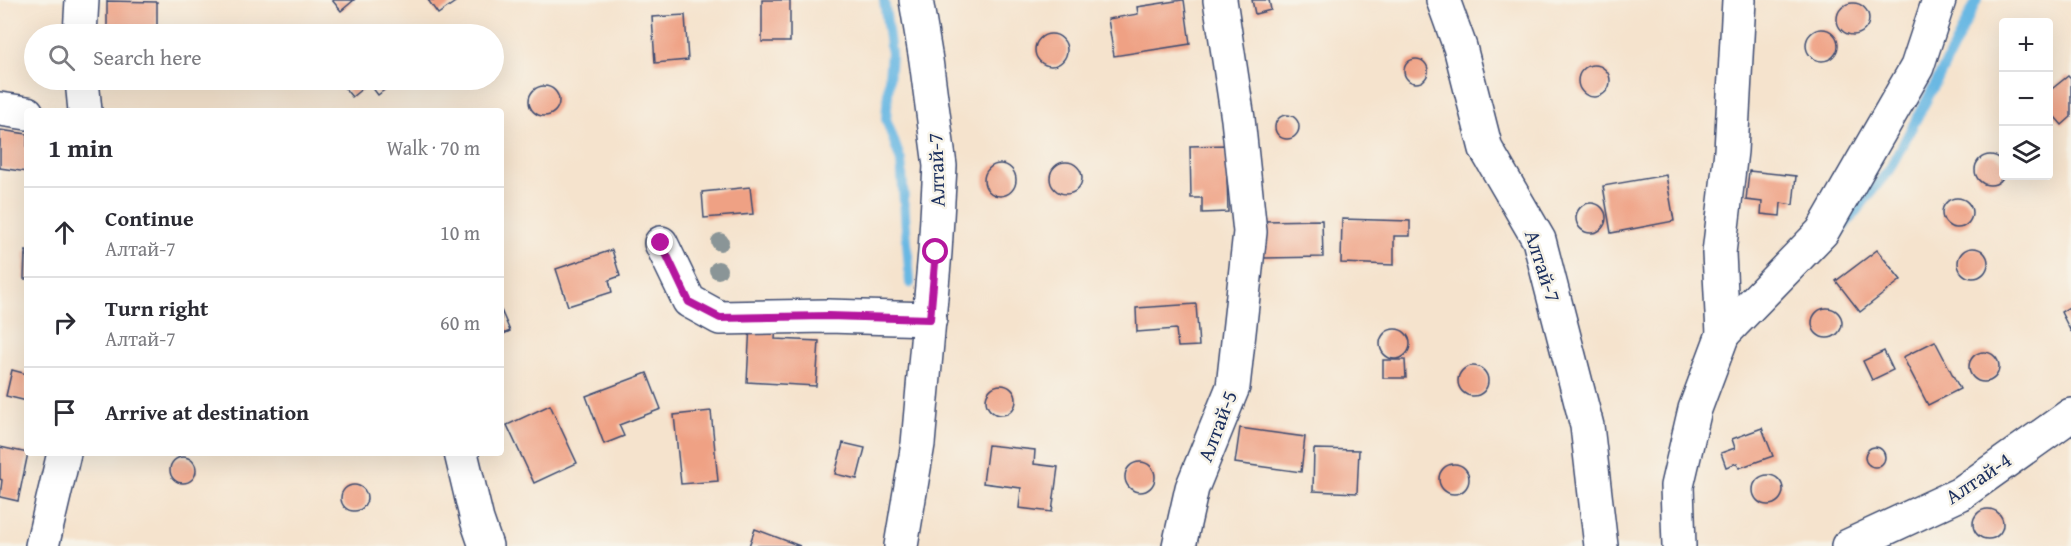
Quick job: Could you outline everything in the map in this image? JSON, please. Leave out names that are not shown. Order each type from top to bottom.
[{"type":"street","points":[[81,24],[82,0]]},
{"type":"street","name":"Алтай-7","points":[[916,0],[927,60],[940,166],[930,319]]},
{"type":"street","name":"Алтай-5","points":[[1179,546],[1192,488],[1233,387],[1250,232],[1238,118],[1220,0]]},
{"type":"street","name":"Алтай-7","points":[[1443,0],[1460,46],[1486,149],[1539,240],[1587,426],[1601,546]]},
{"type":"street","points":[[1679,546],[1677,486],[1695,409],[1723,334],[1719,254],[1731,151],[1739,0]]},
{"type":"street","points":[[1723,334],[1822,232],[1917,67],[1939,0]]},
{"type":"street","points":[[83,90],[85,108]]},
{"type":"street","points":[[0,109],[24,113]]},
{"type":"street","points":[[661,243],[689,302],[720,318],[828,316],[930,319],[918,444],[901,546]]},
{"type":"street","name":"Алтай-4","points":[[1848,546],[1960,494],[2071,415]]},
{"type":"street","points":[[42,546],[63,456]]},
{"type":"street","points":[[462,456],[477,520],[486,546]]},
{"type":"building","points":[[332,0],[354,0],[341,11]]},
{"type":"building","points":[[428,0],[458,0],[438,14]]},
{"type":"building","points":[[762,0],[790,0],[790,42],[762,42]]},
{"type":"building","points":[[1184,0],[1190,44],[1114,56],[1108,19],[1138,14],[1137,7]]},
{"type":"building","points":[[1252,0],[1269,0],[1271,10],[1255,14]]},
{"type":"building","points":[[107,1],[157,2],[157,24],[107,24]]},
{"type":"building","points":[[1853,3],[1865,7],[1869,19],[1865,31],[1853,35],[1841,31],[1837,19],[1841,7]]},
{"type":"building","points":[[685,15],[688,60],[655,63],[652,17]]},
{"type":"building","points":[[1822,29],[1834,33],[1838,45],[1834,57],[1822,61],[1810,57],[1806,45],[1810,33]]},
{"type":"building","points":[[1051,34],[1063,38],[1067,50],[1063,62],[1051,66],[1039,62],[1035,50],[1039,38]]},
{"type":"building","points":[[1416,59],[1425,62],[1428,71],[1425,80],[1416,83],[1407,80],[1404,71],[1407,62]]},
{"type":"building","points":[[1594,65],[1606,69],[1610,81],[1606,93],[1594,97],[1582,93],[1578,81],[1582,69]]},
{"type":"building","points":[[2068,76],[2071,79],[2071,117],[2062,125],[2053,115],[2053,88]]},
{"type":"building","points":[[544,86],[555,90],[559,101],[555,112],[544,116],[533,112],[529,101],[533,90]]},
{"type":"building","points":[[346,90],[360,90],[352,97]]},
{"type":"building","points":[[374,90],[384,90],[378,95]]},
{"type":"building","points":[[1287,115],[1296,118],[1299,127],[1296,136],[1287,139],[1278,136],[1275,127],[1278,118]]},
{"type":"building","points":[[0,130],[24,134],[24,172],[0,168]]},
{"type":"building","points":[[1226,145],[1228,212],[1202,213],[1202,198],[1191,198],[1190,146]]},
{"type":"building","points":[[1984,156],[1999,158],[1999,180],[2002,180],[1996,184],[1984,184],[1976,176],[1976,164]]},
{"type":"building","points":[[1066,162],[1078,166],[1082,178],[1078,190],[1066,194],[1054,190],[1050,178],[1054,166]]},
{"type":"building","points":[[1000,164],[1012,168],[1016,180],[1012,192],[1000,196],[988,192],[984,180],[988,168]]},
{"type":"building","points":[[1749,171],[1796,176],[1793,205],[1781,203],[1780,216],[1761,214],[1762,202],[1746,200]]},
{"type":"building","points":[[1666,175],[1674,221],[1611,233],[1603,186]]},
{"type":"building","points":[[750,187],[753,214],[704,218],[702,192]]},
{"type":"building","points":[[1957,198],[1968,202],[1972,213],[1968,224],[1957,228],[1946,224],[1942,213],[1946,202]]},
{"type":"building","points":[[1591,203],[1602,207],[1606,218],[1602,229],[1591,233],[1580,229],[1576,218],[1580,207]]},
{"type":"building","points":[[1342,219],[1410,221],[1410,236],[1394,236],[1394,265],[1341,263]]},
{"type":"building","points":[[1322,220],[1323,257],[1264,258],[1264,221]]},
{"type":"building","points":[[1973,248],[1984,252],[1988,263],[1984,274],[1973,278],[1962,274],[1958,263],[1962,252]]},
{"type":"building","points":[[612,250],[620,276],[609,280],[612,292],[568,306],[556,269]]},
{"type":"building","points":[[1877,250],[1901,280],[1860,312],[1836,281]]},
{"type":"building","points":[[1196,304],[1199,346],[1178,347],[1176,329],[1137,332],[1136,308]]},
{"type":"building","points":[[2071,306],[2071,332],[2061,312]]},
{"type":"building","points":[[1827,308],[1838,312],[1842,323],[1838,334],[1827,338],[1816,334],[1812,323],[1816,312]]},
{"type":"building","points":[[504,317],[510,331],[504,334]]},
{"type":"building","points":[[750,324],[776,326],[775,339],[819,341],[816,386],[747,382]]},
{"type":"building","points":[[1395,329],[1406,333],[1410,344],[1406,355],[1395,359],[1384,355],[1380,344],[1384,333]]},
{"type":"building","points":[[1935,341],[1960,389],[1928,405],[1903,357]]},
{"type":"building","points":[[1884,351],[1893,370],[1872,380],[1863,361]]},
{"type":"building","points":[[1984,352],[1995,356],[1999,367],[1995,378],[1984,382],[1973,378],[1969,367],[1973,356]]},
{"type":"building","points":[[1383,360],[1405,360],[1406,378],[1383,378]]},
{"type":"building","points":[[1473,366],[1484,370],[1488,381],[1484,392],[1473,396],[1462,392],[1458,381],[1462,370]]},
{"type":"building","points":[[12,370],[24,373],[24,400],[6,396]]},
{"type":"building","points":[[647,373],[661,409],[619,425],[624,436],[604,444],[586,396]]},
{"type":"building","points":[[1001,385],[1012,389],[1016,400],[1012,411],[1001,415],[990,411],[986,400],[990,389]]},
{"type":"building","points":[[550,405],[577,463],[534,483],[507,425]]},
{"type":"building","points":[[711,411],[718,481],[681,484],[674,415]]},
{"type":"building","points":[[1240,428],[1305,437],[1301,472],[1235,463]]},
{"type":"building","points":[[1762,428],[1773,456],[1739,468],[1737,463],[1726,467],[1721,453],[1735,448],[1732,439]]},
{"type":"building","points":[[843,443],[865,448],[857,479],[835,474]]},
{"type":"building","points":[[988,445],[1035,450],[1034,464],[1058,467],[1052,512],[1019,508],[1021,488],[983,483]]},
{"type":"building","points":[[0,447],[24,452],[24,456],[27,456],[18,501],[0,497],[2,480],[0,479]]},
{"type":"building","points":[[1875,447],[1882,450],[1885,457],[1882,464],[1875,467],[1868,464],[1865,457],[1868,450]]},
{"type":"building","points":[[1314,449],[1359,450],[1357,493],[1313,491]]},
{"type":"building","points":[[183,457],[192,461],[196,470],[192,479],[183,483],[174,479],[170,470],[174,461]]},
{"type":"building","points":[[1140,462],[1151,466],[1155,477],[1151,488],[1140,492],[1129,488],[1125,477],[1129,466]]},
{"type":"building","points":[[1454,464],[1465,468],[1469,479],[1465,490],[1454,494],[1443,490],[1439,479],[1443,468]]},
{"type":"building","points":[[1768,475],[1779,479],[1783,490],[1779,501],[1768,505],[1757,501],[1753,490],[1757,479]]},
{"type":"building","points":[[354,485],[363,489],[367,498],[363,507],[354,511],[345,507],[341,498],[345,489]]},
{"type":"building","points":[[1988,509],[1999,513],[2003,524],[1999,535],[1988,539],[1977,535],[1973,524],[1977,513]]},
{"type":"building","points":[[755,529],[800,546],[749,546]]},
{"type":"waterway","points":[[884,0],[891,53],[886,119],[901,161],[910,283]]},
{"type":"waterway","points":[[1836,236],[1889,170],[1977,0]]},
{"type":"route","points":[[661,243],[689,302],[720,318],[828,316],[930,319],[936,252]]}]
